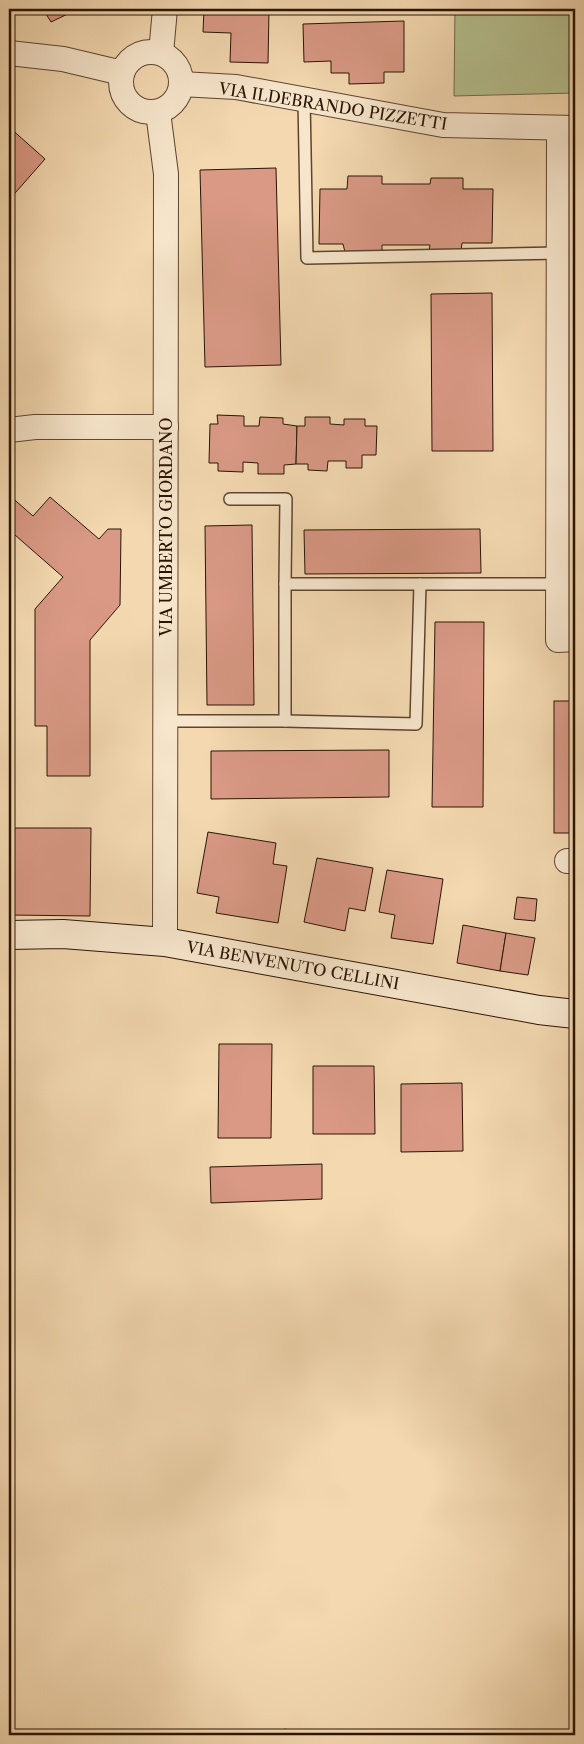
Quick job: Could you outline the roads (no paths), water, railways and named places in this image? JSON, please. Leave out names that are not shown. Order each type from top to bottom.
[{"type":"street","points":[[161,53],[164,9]]},
{"type":"street","points":[[145,52],[161,53],[174,62],[182,76],[181,92],[172,105],[158,112],[142,112],[128,103],[121,89],[122,73],[131,60],[145,52]]},
{"type":"street","points":[[9,53],[63,59],[122,73]]},
{"type":"street","name":"VIA ILDEBRANDO PIZZETTI","points":[[181,84],[236,87],[443,125],[567,128]]},
{"type":"street","name":"VIA UMBERTO GIORDANO","points":[[158,112],[166,174],[165,942]]},
{"type":"street","points":[[566,640],[558,584],[559,253],[567,128]]},
{"type":"street","points":[[9,430],[35,427],[166,427]]},
{"type":"street","name":"VIA BENVENUTO CELLINI","points":[[9,935],[63,934],[165,942],[538,1010],[575,1014]]},
{"type":"lane","points":[[304,99],[307,258],[559,253]]},
{"type":"lane","points":[[230,499],[286,499],[285,721]]},
{"type":"lane","points":[[285,584],[558,584]]},
{"type":"lane","points":[[166,721],[416,724],[420,584]]}]
